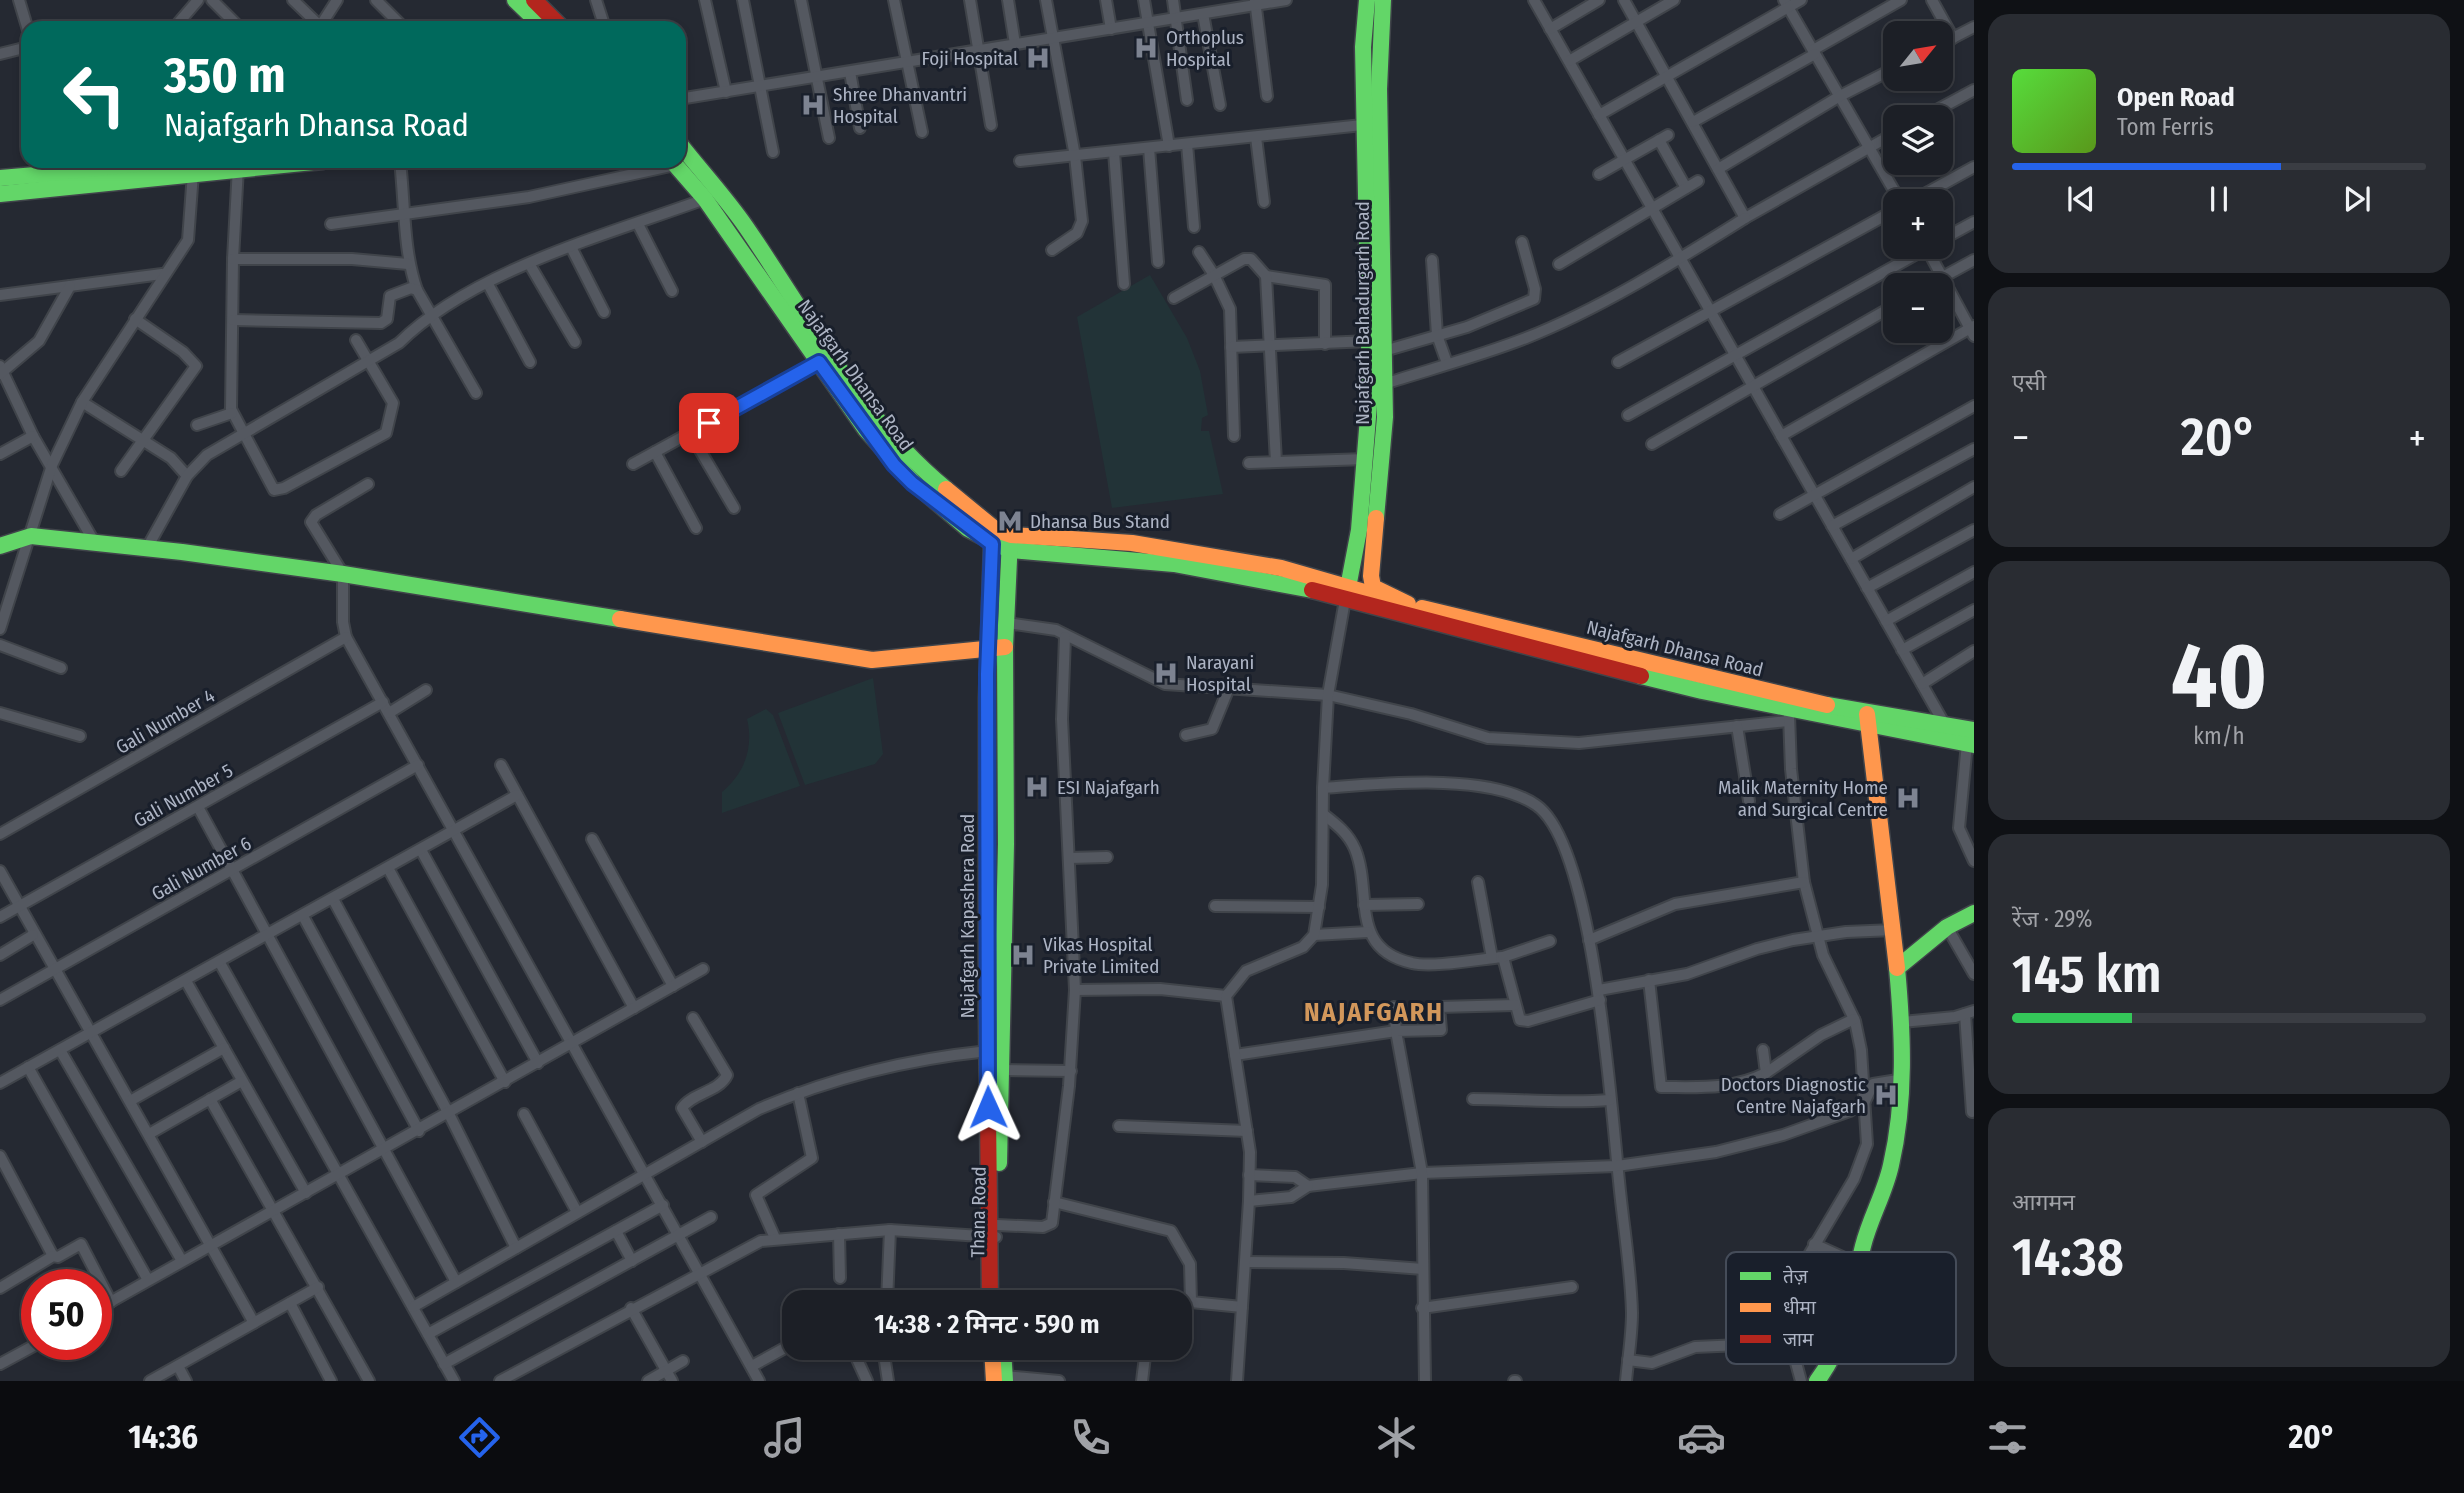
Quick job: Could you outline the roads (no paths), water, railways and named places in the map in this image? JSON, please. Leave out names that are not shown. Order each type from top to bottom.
[{"type":"main road","points":[[515,0],[537,21]]},
{"type":"main road","points":[[534,0],[555,21]]},
{"type":"main road","name":"Najafgarh Bahadurgarh Road","points":[[1367,0],[1363,47],[1373,124]]},
{"type":"main road","name":"Najafgarh Bahadurgarh Road","points":[[1346,594],[1366,459],[1377,346],[1373,124],[1383,0]]},
{"type":"main road","name":"Najafgarh Dhansa Road","points":[[686,152],[744,224],[856,393],[886,432],[920,468],[1003,538]]},
{"type":"main road","points":[[0,178],[173,168]]},
{"type":"main road","name":"Najafgarh Dhansa Road","points":[[677,168],[705,199],[894,465],[912,483],[1003,538]]},
{"type":"main road","points":[[0,194],[72,173]]},
{"type":"main road","name":"Najafgarh Bahadurgarh Road","points":[[1377,346],[1384,384],[1382,453],[1371,576],[1373,587],[1408,604]]},
{"type":"main road","points":[[0,546],[31,536],[96,545],[147,548],[343,574],[872,660],[1005,647]]},
{"type":"main road","points":[[1003,538],[1132,543],[1281,568],[1423,620],[1789,716],[1867,719],[1972,739]]},
{"type":"main road","name":"Thana Road","points":[[999,1290],[993,1233],[1006,845],[1007,624],[1003,538]]},
{"type":"main road","name":"Najafgarh Kapashera Road","points":[[991,1290],[993,1233],[988,1051],[988,649],[1003,538]]},
{"type":"main road","name":"Najafgarh Dhansa Road","points":[[1346,594],[1369,595],[1408,604],[1867,719],[1945,725],[1972,739]]},
{"type":"main road","points":[[1863,1252],[1878,1197],[1890,1169],[1900,1120],[1904,1079],[1894,930],[1867,719]]},
{"type":"main road","points":[[1897,968],[1947,927],[1974,913]]},
{"type":"main road","points":[[995,1360],[1001,1379]]},
{"type":"main road","points":[[1001,1379],[1002,1360]]},
{"type":"main road","points":[[1817,1381],[1831,1364]]},
{"type":"street","points":[[19,0],[25,21]]},
{"type":"street","points":[[179,21],[198,0]]},
{"type":"street","points":[[212,0],[233,21]]},
{"type":"street","points":[[293,0],[314,21]]},
{"type":"street","points":[[324,21],[337,0]]},
{"type":"street","points":[[376,0],[397,21]]},
{"type":"street","points":[[596,0],[603,21]]},
{"type":"street","points":[[705,0],[726,92]]},
{"type":"street","points":[[743,0],[773,152]]},
{"type":"street","points":[[801,0],[829,138]]},
{"type":"street","points":[[894,0],[922,132]]},
{"type":"street","points":[[970,0],[991,125]]},
{"type":"street","points":[[1008,0],[1015,44]]},
{"type":"street","points":[[1046,0],[1075,156],[1080,228],[1052,250]]},
{"type":"street","points":[[1106,0],[1111,29]]},
{"type":"street","points":[[1144,0],[1169,145]]},
{"type":"street","points":[[1173,0],[1187,100]]},
{"type":"street","points":[[686,98],[1286,0]]},
{"type":"street","points":[[1534,0],[1945,725]]},
{"type":"street","points":[[1550,29],[1600,0]]},
{"type":"street","points":[[1624,0],[1745,218]]},
{"type":"street","points":[[1569,61],[1674,0]]},
{"type":"street","points":[[1599,115],[1786,4],[1801,0]]},
{"type":"street","points":[[1693,122],[1901,0]]},
{"type":"street","points":[[1932,0],[1944,21]]},
{"type":"street","points":[[1255,3],[1267,96]]},
{"type":"street","points":[[1786,4],[1893,189]]},
{"type":"street","points":[[1203,14],[1220,105]]},
{"type":"street","points":[[1953,38],[1974,27]]},
{"type":"street","points":[[0,54],[21,49]]},
{"type":"street","points":[[850,72],[860,128]]},
{"type":"street","points":[[1718,169],[1840,96],[1883,74]]},
{"type":"street","points":[[1946,105],[1974,90]]},
{"type":"street","points":[[1020,161],[1373,124]]},
{"type":"street","points":[[1256,137],[1264,202]]},
{"type":"street","points":[[1599,174],[1663,137],[1686,188]]},
{"type":"street","points":[[1384,384],[1557,324],[1680,258],[1883,139]]},
{"type":"street","points":[[1188,144],[1194,227]]},
{"type":"street","points":[[1149,148],[1158,262]]},
{"type":"street","points":[[1114,152],[1124,284]]},
{"type":"street","points":[[1934,189],[1974,167]]},
{"type":"street","points":[[0,629],[52,466],[82,402],[162,274],[188,240],[193,168]]},
{"type":"street","points":[[238,168],[233,259],[232,413],[245,433],[270,485],[278,490],[386,433],[393,403],[356,340]]},
{"type":"street","points":[[401,168],[407,212],[408,264],[417,290],[476,393]]},
{"type":"street","points":[[331,224],[529,197],[652,168]]},
{"type":"street","points":[[1559,264],[1698,181]]},
{"type":"street","points":[[147,548],[187,476],[207,455],[399,343],[431,316],[488,284],[571,247],[705,199]]},
{"type":"street","points":[[1618,362],[1883,217]]},
{"type":"street","points":[[1953,233],[1974,222]]},
{"type":"street","points":[[638,224],[672,291]]},
{"type":"street","points":[[1231,347],[1325,344],[1377,346],[1467,327],[1534,299],[1535,289],[1522,242]]},
{"type":"street","points":[[571,247],[604,312]]},
{"type":"street","points":[[1199,253],[1229,302],[1234,436]]},
{"type":"street","points":[[233,259],[352,259],[408,264]]},
{"type":"street","points":[[1174,298],[1244,259],[1251,259],[1266,276],[1272,345],[1276,462]]},
{"type":"street","points":[[1628,415],[1906,259]]},
{"type":"street","points":[[1432,260],[1437,335],[1447,363]]},
{"type":"street","points":[[1950,273],[1974,260]]},
{"type":"street","points":[[530,265],[575,342]]},
{"type":"street","points":[[0,296],[162,274]]},
{"type":"street","points":[[1266,276],[1325,285],[1325,344]]},
{"type":"street","points":[[488,284],[530,362]]},
{"type":"street","points":[[71,286],[39,341],[1,371],[33,436],[96,545]]},
{"type":"street","points":[[233,320],[381,323],[387,319],[390,296],[411,288],[417,290]]},
{"type":"street","points":[[1781,436],[1972,331],[1953,296]]},
{"type":"street","points":[[1652,444],[1883,312]]},
{"type":"street","points":[[121,471],[196,366],[183,352],[135,319]]},
{"type":"street","points":[[633,464],[819,362]]},
{"type":"street","points":[[82,402],[171,458],[187,476]]},
{"type":"street","points":[[1780,514],[1974,406]]},
{"type":"street","points":[[197,425],[232,413]]},
{"type":"street","points":[[691,433],[734,508]]},
{"type":"street","points":[[0,454],[33,436]]},
{"type":"street","points":[[1832,526],[1974,449]]},
{"type":"street","points":[[655,452],[696,527]]},
{"type":"street","points":[[1249,463],[1366,459]]},
{"type":"street","points":[[368,484],[316,515],[312,522],[343,574],[343,622],[346,638],[759,1381]]},
{"type":"street","points":[[1851,559],[1974,487]]},
{"type":"street","points":[[1867,588],[1974,530]]},
{"type":"street","points":[[1885,621],[1974,572]]},
{"type":"street","points":[[1237,1381],[1250,1175],[1247,1131],[1226,996],[1246,971],[1292,953],[1309,943],[1314,935],[1319,907],[1328,695],[1346,594]]},
{"type":"street","points":[[1902,650],[1974,610]]},
{"type":"street","points":[[1007,624],[1049,628],[1165,684],[1328,695],[1410,714],[1488,738],[1579,743],[1737,726],[1789,716],[1804,882],[1817,936],[1829,970],[1854,1018],[1861,1050],[1865,1101],[1866,1154],[1811,1252]]},
{"type":"street","points":[[500,1381],[700,1271],[751,1245],[775,1238],[890,1230],[993,1233],[1049,1226],[1070,1070],[1075,990],[1062,719],[1065,637]]},
{"type":"street","name":"Gali Number 4","points":[[0,834],[346,638]]},
{"type":"street","points":[[0,645],[61,668]]},
{"type":"street","points":[[1922,684],[1974,651]]},
{"type":"street","points":[[389,713],[426,690]]},
{"type":"street","points":[[1186,735],[1212,729],[1228,690]]},
{"type":"street","name":"Gali Number 5","points":[[0,917],[383,702]]},
{"type":"street","points":[[0,713],[80,736]]},
{"type":"street","points":[[1737,726],[1749,802]]},
{"type":"street","points":[[1972,739],[1959,828],[1974,861]]},
{"type":"street","name":"Gali Number 6","points":[[0,1000],[418,765]]},
{"type":"street","points":[[500,765],[634,1008]]},
{"type":"street","points":[[1323,788],[1414,782],[1464,785],[1503,791],[1536,804],[1549,818],[1570,861],[1600,995],[1632,1313],[1626,1381]]},
{"type":"street","points":[[0,1083],[517,795]]},
{"type":"street","points":[[198,807],[456,1282]]},
{"type":"street","points":[[1323,814],[1342,829],[1356,851],[1368,932],[1380,948],[1414,964],[1497,957],[1550,941]]},
{"type":"street","points":[[592,839],[673,986]]},
{"type":"street","points":[[421,850],[538,1063]]},
{"type":"street","points":[[1069,858],[1107,857]]},
{"type":"street","points":[[388,868],[505,1082]]},
{"type":"street","points":[[0,871],[33,935],[212,1244],[254,1324]]},
{"type":"street","points":[[1478,882],[1497,957],[1514,1005],[1520,1020],[1528,1021],[1649,980],[1687,974],[1757,948],[1817,936],[1894,930]]},
{"type":"street","points":[[1589,940],[1675,904],[1804,882]]},
{"type":"street","points":[[333,899],[448,1112],[516,1248]]},
{"type":"street","points":[[1364,905],[1418,904]]},
{"type":"street","points":[[1215,906],[1319,907]]},
{"type":"street","points":[[303,916],[419,1131]]},
{"type":"street","points":[[1947,927],[1974,974]]},
{"type":"street","points":[[1314,935],[1368,932]]},
{"type":"street","points":[[0,955],[33,935]]},
{"type":"street","points":[[220,962],[454,1381]]},
{"type":"street","points":[[112,1300],[339,1176],[704,969]]},
{"type":"street","points":[[1649,980],[1661,1087],[1719,1087],[1746,1083],[1766,1073],[1821,1035],[1854,1018]]},
{"type":"street","points":[[186,981],[306,1193]]},
{"type":"street","points":[[1075,990],[1160,989],[1226,996]]},
{"type":"street","points":[[1235,1055],[1396,1031],[1441,1030],[1439,1007],[1514,1005]]},
{"type":"street","points":[[1394,1007],[1422,1173],[1425,1381]]},
{"type":"street","points":[[1902,1022],[1969,1013],[1972,1112]]},
{"type":"street","points":[[693,1018],[727,1075],[722,1082],[688,1101],[682,1108],[702,1142]]},
{"type":"street","points":[[130,1101],[223,1048]]},
{"type":"street","points":[[60,1050],[182,1261]]},
{"type":"street","points":[[1763,1050],[1766,1073]]},
{"type":"street","points":[[413,1307],[759,1109],[798,1093],[918,1060],[988,1051]]},
{"type":"street","points":[[28,1067],[148,1280]]},
{"type":"street","points":[[1000,1070],[1070,1070]]},
{"type":"street","points":[[1249,1201],[1291,1197],[1308,1186],[1422,1173],[1617,1166],[1755,1144],[1850,1111],[1865,1101],[1873,1084],[1904,1079]]},
{"type":"street","points":[[149,1134],[242,1081]]},
{"type":"street","points":[[775,1238],[756,1195],[812,1158],[798,1093]]},
{"type":"street","points":[[210,1099],[368,1378],[354,1381]]},
{"type":"street","points":[[1473,1099],[1570,1103],[1610,1100]]},
{"type":"street","points":[[524,1114],[578,1212]]},
{"type":"street","points":[[1119,1126],[1247,1131]]},
{"type":"street","points":[[0,1156],[53,1256]]},
{"type":"street","points":[[1250,1175],[1295,1177],[1308,1186]]},
{"type":"street","points":[[1054,1202],[1171,1231],[1191,1264],[1191,1290]]},
{"type":"street","points":[[428,1334],[663,1205]]},
{"type":"street","points":[[444,1364],[711,1217]]},
{"type":"street","points":[[888,1290],[890,1230]]},
{"type":"street","points":[[616,1231],[632,1261]]},
{"type":"street","points":[[839,1234],[840,1278]]},
{"type":"street","points":[[0,1273],[3,1286],[53,1256],[58,1257],[81,1244],[94,1269]]},
{"type":"street","points":[[1814,1244],[1832,1252]]},
{"type":"street","points":[[1246,1262],[1344,1263],[1423,1269]]},
{"type":"street","points":[[150,1381],[318,1287]]},
{"type":"street","points":[[1422,1308],[1572,1287]]},
{"type":"street","points":[[1192,1302],[1242,1307]]},
{"type":"street","points":[[290,1303],[331,1381]]},
{"type":"street","points":[[631,1308],[670,1376]]},
{"type":"street","points":[[1628,1360],[1652,1363],[1695,1347],[1726,1346]]},
{"type":"street","points":[[752,1366],[782,1350]]},
{"type":"street","points":[[0,1364],[21,1353]]},
{"type":"street","points":[[857,1360],[867,1381]]},
{"type":"street","points":[[885,1360],[888,1381]]},
{"type":"street","points":[[1142,1381],[1145,1360]]},
{"type":"street","points":[[648,1381],[670,1376],[683,1361]]},
{"type":"street","points":[[1796,1364],[1801,1381]]},
{"type":"street","points":[[178,1366],[186,1381]]},
{"type":"street","points":[[1001,1379],[1059,1381]]},
{"type":"place","name":"Orthoplus Hospital","points":[[1146,48]]},
{"type":"place","name":"Foji Hospital","points":[[1038,58]]},
{"type":"place","name":"Shree Dhanvantri Hospital","points":[[813,105]]},
{"type":"place","name":"Dhansa Bus Stand","points":[[1010,521]]},
{"type":"place","name":"Narayani Hospital","points":[[1166,673]]},
{"type":"place","name":"ESI Najafgarh","points":[[1037,787]]},
{"type":"place","name":"Malik Maternity Home and Surgical Centre","points":[[1908,798]]},
{"type":"place","name":"Vikas Hospital Private Limited","points":[[1023,955]]},
{"type":"place","name":"Doctors Diagnostic Centre Najafgarh","points":[[1886,1095]]},
{"type":"district","name":"NAJAFGARH","points":[[1374,1012]]}]
